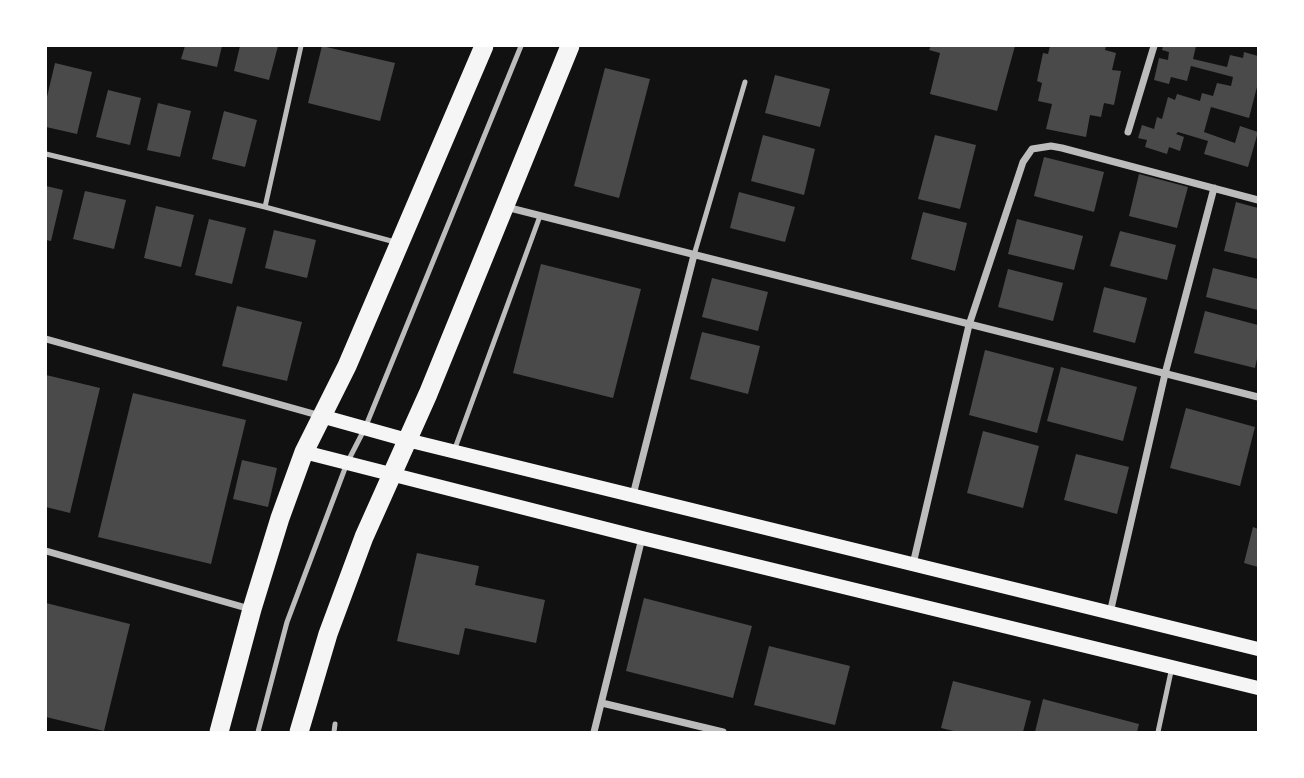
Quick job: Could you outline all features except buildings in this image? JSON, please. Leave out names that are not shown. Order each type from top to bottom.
[{"type":"highway","points":[[219,733],[252,609],[304,452],[347,366],[484,46]]},
{"type":"highway","points":[[299,733],[328,634],[364,537],[428,394],[570,46]]},
{"type":"main road","points":[[321,416],[407,440],[1258,649]]},
{"type":"main road","points":[[304,452],[642,538],[1258,688]]},
{"type":"street","points":[[1128,132],[1154,46]]},
{"type":"street","points":[[913,564],[969,325],[1023,162],[1032,149],[1051,146],[1062,148],[1258,200]]},
{"type":"street","points":[[1110,612],[1165,374],[1214,188]]},
{"type":"street","points":[[505,207],[1258,397]]},
{"type":"street","points":[[633,495],[694,255]]},
{"type":"street","points":[[46,339],[321,416]]},
{"type":"street","points":[[594,733],[642,538]]},
{"type":"street","points":[[46,551],[252,609]]},
{"type":"street","points":[[602,703],[723,733]]},
{"type":"lane","points":[[265,207],[301,46]]},
{"type":"lane","points":[[258,733],[287,622],[347,463],[365,428],[521,46]]},
{"type":"lane","points":[[694,255],[745,82]]},
{"type":"lane","points":[[46,154],[400,243]]},
{"type":"lane","points":[[454,451],[540,216]]},
{"type":"lane","points":[[1157,733],[1172,667]]},
{"type":"lane","points":[[334,733],[335,723]]}]
